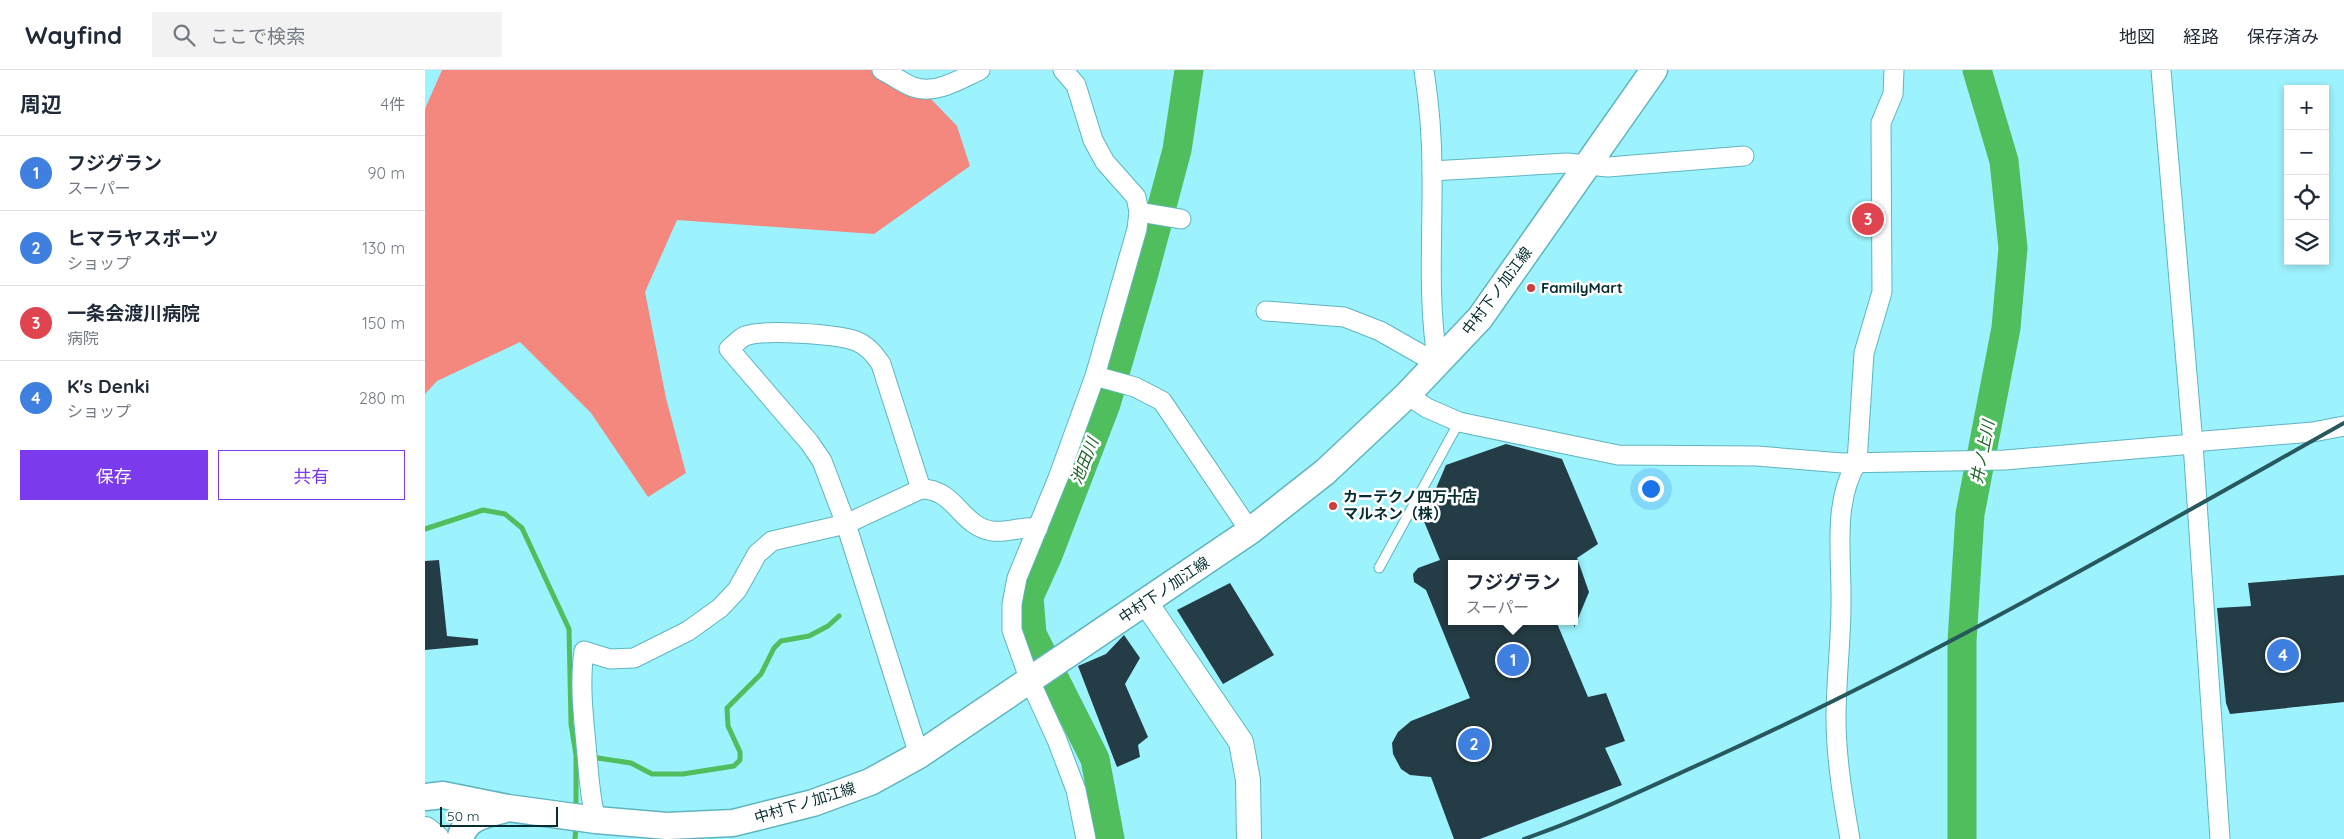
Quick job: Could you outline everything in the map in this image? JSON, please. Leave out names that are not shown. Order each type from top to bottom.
[{"type":"highway","points":[[425,831],[435,839]]},
{"type":"main road","name":"中村下ノ加江線","points":[[430,799],[596,820],[667,826],[733,824],[813,803],[870,782],[919,755],[1250,531],[1325,472],[1407,396],[1480,318],[1589,166],[1654,70]]},
{"type":"main road","name":"中村下ノ加江線","points":[[460,839],[463,829],[472,819],[508,808]]},
{"type":"street","points":[[882,70],[914,87],[930,89],[942,87],[980,70]]},
{"type":"street","points":[[1063,70],[1076,85],[1093,140],[1105,162],[1136,197],[1139,212],[1137,229],[1095,376],[1038,528],[1017,578],[1011,604],[1012,630],[1076,790],[1086,839]]},
{"type":"street","points":[[1424,70],[1430,110],[1432,332],[1437,364]]},
{"type":"street","points":[[1850,839],[1841,786],[1836,719],[1841,605],[1841,509],[1847,477],[1857,462],[1864,353],[1883,292],[1881,123],[1893,94],[1894,70]]},
{"type":"street","points":[[2161,70],[2193,443],[2220,839]]},
{"type":"street","points":[[1432,171],[1567,163],[1608,167],[1744,156]]},
{"type":"street","points":[[1139,212],[1181,219]]},
{"type":"street","points":[[1266,311],[1344,317],[1380,331],[1437,364]]},
{"type":"street","points":[[919,755],[845,524],[822,461],[809,442],[729,348],[743,337],[760,333],[833,336],[857,342],[872,350],[881,364],[921,489]]},
{"type":"street","points":[[1095,376],[1135,387],[1162,401],[1250,531]]},
{"type":"street","points":[[1407,396],[1427,408],[1459,422],[1618,455],[1748,456],[1842,463],[2005,460],[2313,432],[2344,426]]},
{"type":"street","points":[[596,820],[592,805],[584,724],[581,672],[584,651],[610,659],[634,658],[688,631],[720,608],[737,590],[757,554],[772,541],[845,524],[921,489],[934,489],[946,496],[973,524],[991,531],[1026,526],[1038,528]]},
{"type":"street","points":[[1146,603],[1241,742],[1248,780],[1249,839]]},
{"type":"lane","points":[[1379,568],[1459,422]]},
{"type":"shaded area","points":[[442,70],[903,70],[957,126],[970,166],[874,234],[677,220],[645,292],[666,398],[686,473],[648,497],[591,413],[520,342],[437,381],[425,394],[425,109]]},
{"type":"building","points":[[1506,444],[1562,459],[1598,544],[1577,558],[1578,560],[1448,560],[1448,625],[1558,625],[1588,697],[1606,693],[1625,741],[1605,748],[1622,785],[1480,839],[1454,839],[1431,777],[1410,775],[1401,769],[1393,754],[1392,743],[1398,732],[1411,721],[1470,698],[1426,590],[1414,582],[1413,574],[1418,568],[1440,560],[1423,519],[1446,465]]},
{"type":"building","points":[[439,560],[447,636],[478,639],[478,645],[425,650],[425,561]]},
{"type":"building","points":[[1578,561],[1589,592],[1578,618]]},
{"type":"building","points":[[2344,575],[2344,702],[2230,714],[2226,703],[2217,608],[2251,606],[2248,583]]},
{"type":"building","points":[[1230,583],[1274,655],[1223,684],[1177,610]]},
{"type":"building","points":[[1124,635],[1140,658],[1125,684],[1148,737],[1138,745],[1140,757],[1117,767],[1078,666],[1106,654]]},
{"type":"waterway","name":"池田川","points":[[1110,839],[1095,759],[1032,634],[1029,597],[1048,555],[1106,404],[1177,150],[1189,70]]},
{"type":"waterway","name":"井ノ上川","points":[[1962,839],[1962,641],[1970,514],[2006,328],[2013,248],[2004,161],[1977,70]]},
{"type":"waterway","points":[[425,529],[483,510],[505,514],[522,528],[569,629],[571,724],[576,755],[576,809]]},
{"type":"waterway","points":[[591,757],[631,763],[652,774],[683,774],[734,766],[740,760],[740,752],[728,726],[727,708],[761,674],[774,648],[781,641],[809,636],[828,626],[839,616]]},
{"type":"waterway","points":[[575,839],[576,825]]},
{"type":"railway","points":[[1524,839],[1641,791],[1873,681],[2031,598],[2344,423]]},
{"type":"place","name":"一条会渡川病院","points":[[1868,219]]},
{"type":"place","name":"FamilyMart","points":[[1531,288]]},
{"type":"place","name":"カーテクノ四万十店 マルネン（株）","points":[[1333,506]]},
{"type":"place","name":"K's Denki","points":[[2283,655]]},
{"type":"place","name":"フジグラン","points":[[1513,660]]},
{"type":"place","name":"ヒマラヤスポーツ","points":[[1474,744]]}]
